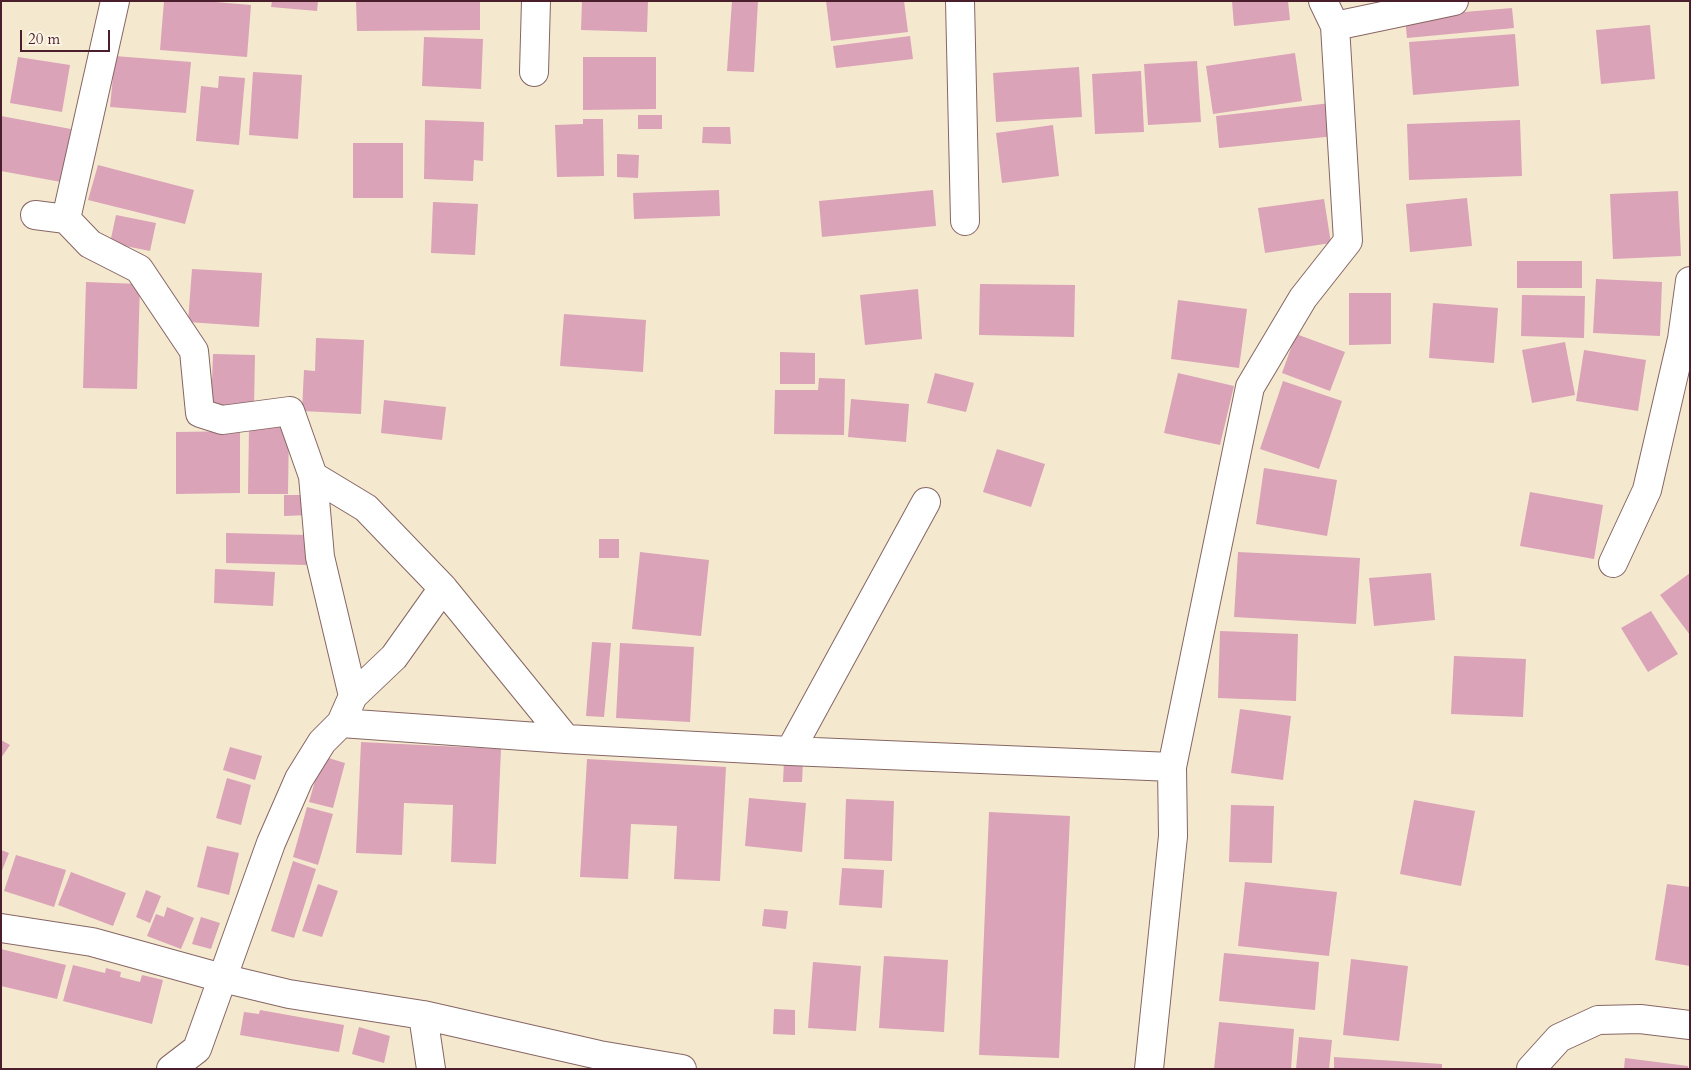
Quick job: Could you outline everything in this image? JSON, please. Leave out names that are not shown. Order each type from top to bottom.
[{"type":"street","points":[[66,219],[115,1]]},
{"type":"street","points":[[534,72],[536,1]]},
{"type":"street","points":[[960,1],[965,221]]},
{"type":"street","points":[[1149,1069],[1173,836],[1172,767],[1250,387],[1303,298],[1348,241],[1334,26],[1323,1]]},
{"type":"street","points":[[1334,26],[1454,1]]},
{"type":"street","points":[[35,215],[66,219],[90,244],[139,269],[194,351],[200,412],[222,420],[290,411],[314,476],[320,557],[353,696]]},
{"type":"street","points":[[1613,563],[1647,490],[1682,339],[1690,281]]},
{"type":"street","points":[[314,476],[366,508],[443,588],[566,739]]},
{"type":"street","points":[[790,751],[926,502]]},
{"type":"street","points":[[171,1069],[197,1049],[271,843],[299,779],[322,742],[342,723],[353,696],[394,657],[443,588]]},
{"type":"street","points":[[342,723],[566,739],[790,751],[1172,767]]},
{"type":"street","points":[[1,928],[92,942],[222,978],[289,994],[424,1015],[599,1055],[682,1069]]},
{"type":"street","points":[[424,1015],[431,1069]]},
{"type":"street","points":[[1531,1069],[1559,1038],[1598,1020],[1640,1019],[1690,1025]]},
{"type":"building","points":[[164,1],[204,1],[251,5],[247,57],[160,50]]},
{"type":"building","points":[[272,1],[318,1],[317,11],[271,7]]},
{"type":"building","points":[[356,1],[480,1],[480,30],[357,31]]},
{"type":"building","points":[[582,1],[648,1],[647,32],[581,30]]},
{"type":"building","points":[[732,1],[758,1],[754,72],[727,71]]},
{"type":"building","points":[[826,1],[904,1],[908,32],[831,41]]},
{"type":"building","points":[[1232,1],[1288,1],[1290,20],[1234,26]]},
{"type":"building","points":[[1512,8],[1514,28],[1407,38],[1405,17]]},
{"type":"building","points":[[1650,25],[1655,79],[1601,84],[1596,30]]},
{"type":"building","points":[[1515,34],[1519,86],[1413,95],[1409,42]]},
{"type":"building","points":[[910,36],[913,59],[836,68],[833,46]]},
{"type":"building","points":[[424,37],[483,39],[481,89],[422,86]]},
{"type":"building","points":[[1295,53],[1302,101],[1213,114],[1206,66]]},
{"type":"building","points":[[115,56],[191,62],[186,113],[110,107]]},
{"type":"building","points":[[18,57],[70,65],[62,112],[10,103]]},
{"type":"building","points":[[583,57],[656,57],[656,109],[583,110]]},
{"type":"building","points":[[1197,61],[1201,122],[1148,125],[1144,64]]},
{"type":"building","points":[[1079,67],[1082,117],[996,122],[993,73]]},
{"type":"building","points":[[1141,71],[1144,132],[1095,134],[1092,74]]},
{"type":"building","points":[[253,72],[302,75],[298,139],[249,135]]},
{"type":"building","points":[[219,76],[245,78],[239,145],[196,141],[201,86],[218,88]]},
{"type":"building","points":[[1331,103],[1335,136],[1219,148],[1216,116]]},
{"type":"building","points":[[638,115],[662,115],[662,129],[638,129]]},
{"type":"building","points":[[1,116],[71,129],[61,182],[1,171]]},
{"type":"building","points":[[583,119],[603,119],[604,176],[557,177],[555,125],[583,124]]},
{"type":"building","points":[[425,120],[484,122],[483,161],[474,160],[473,181],[424,179]]},
{"type":"building","points":[[1520,120],[1522,176],[1409,180],[1407,124]]},
{"type":"building","points":[[1053,125],[1059,176],[1002,183],[996,133]]},
{"type":"building","points":[[703,127],[730,127],[731,144],[702,143]]},
{"type":"building","points":[[353,143],[403,143],[403,198],[353,198]]},
{"type":"building","points":[[617,154],[639,155],[638,178],[617,177]]},
{"type":"building","points":[[98,165],[194,190],[185,224],[88,200]]},
{"type":"building","points":[[719,190],[720,216],[634,219],[633,193]]},
{"type":"building","points":[[933,190],[936,226],[822,237],[819,201]]},
{"type":"building","points":[[1678,191],[1681,256],[1613,259],[1610,194]]},
{"type":"building","points":[[1467,198],[1472,246],[1410,252],[1406,204]]},
{"type":"building","points":[[1324,199],[1331,243],[1265,253],[1258,208]]},
{"type":"building","points":[[433,202],[478,204],[475,255],[431,253]]},
{"type":"building","points":[[116,215],[156,223],[150,251],[110,243]]},
{"type":"building","points":[[1517,261],[1582,261],[1582,288],[1517,288]]},
{"type":"building","points":[[192,269],[262,273],[259,327],[188,322]]},
{"type":"building","points":[[1596,279],[1662,282],[1660,336],[1593,333]]},
{"type":"building","points":[[86,282],[140,284],[137,389],[83,388]]},
{"type":"building","points":[[980,284],[1075,285],[1074,337],[979,335]]},
{"type":"building","points":[[918,289],[922,339],[865,345],[860,295]]},
{"type":"building","points":[[1349,293],[1391,293],[1391,344],[1349,345]]},
{"type":"building","points":[[1522,295],[1585,296],[1584,338],[1521,336]]},
{"type":"building","points":[[1178,300],[1247,309],[1239,368],[1171,359]]},
{"type":"building","points":[[1433,303],[1498,308],[1494,363],[1429,358]]},
{"type":"building","points":[[564,314],[646,320],[643,372],[560,366]]},
{"type":"building","points":[[1296,334],[1345,352],[1330,391],[1282,373]]},
{"type":"building","points":[[316,338],[364,340],[361,414],[302,411],[304,370],[315,371]]},
{"type":"building","points":[[1565,342],[1575,395],[1532,403],[1522,350]]},
{"type":"building","points":[[1584,350],[1646,360],[1638,411],[1576,401]]},
{"type":"building","points":[[780,352],[815,353],[815,384],[780,384]]},
{"type":"building","points":[[213,354],[255,355],[254,408],[211,407]]},
{"type":"building","points":[[935,373],[974,383],[966,412],[927,403]]},
{"type":"building","points":[[1178,373],[1234,386],[1220,445],[1164,433]]},
{"type":"building","points":[[819,378],[845,379],[844,435],[774,434],[775,390],[818,390]]},
{"type":"building","points":[[1283,381],[1342,401],[1319,469],[1260,449]]},
{"type":"building","points":[[851,399],[909,404],[906,442],[848,437]]},
{"type":"building","points":[[384,400],[446,407],[442,440],[381,433]]},
{"type":"building","points":[[249,427],[289,427],[288,494],[248,494]]},
{"type":"building","points":[[240,431],[240,493],[176,494],[176,432]]},
{"type":"building","points":[[997,449],[1045,464],[1031,507],[983,492]]},
{"type":"building","points":[[1264,468],[1337,480],[1327,536],[1256,524]]},
{"type":"building","points":[[1530,492],[1603,505],[1594,559],[1520,546]]},
{"type":"building","points":[[284,495],[310,495],[310,515],[284,516]]},
{"type":"building","points":[[226,533],[307,535],[306,565],[226,563]]},
{"type":"building","points":[[599,539],[619,539],[619,558],[599,558]]},
{"type":"building","points":[[640,552],[709,560],[701,636],[632,629]]},
{"type":"building","points":[[1238,552],[1360,558],[1356,624],[1234,617]]},
{"type":"building","points":[[215,569],[275,572],[273,606],[214,603]]},
{"type":"building","points":[[1431,573],[1435,620],[1374,626],[1369,578]]},
{"type":"building","points":[[1690,573],[1690,635],[1660,595]]},
{"type":"building","points":[[1651,611],[1678,654],[1648,672],[1621,628]]},
{"type":"building","points":[[1220,631],[1298,634],[1296,701],[1218,698]]},
{"type":"building","points":[[592,642],[611,643],[604,717],[586,716]]},
{"type":"building","points":[[620,643],[694,647],[690,722],[616,718]]},
{"type":"building","points":[[1454,656],[1526,659],[1523,717],[1451,714]]},
{"type":"building","points":[[1240,709],[1291,716],[1283,780],[1231,773]]},
{"type":"building","points":[[1,740],[10,745],[1,758]]},
{"type":"building","points":[[361,742],[501,749],[496,864],[451,862],[453,805],[404,803],[402,855],[356,853]]},
{"type":"building","points":[[230,747],[262,756],[255,780],[223,770]]},
{"type":"building","points":[[322,756],[345,763],[333,808],[309,802]]},
{"type":"building","points":[[587,759],[726,767],[720,881],[674,879],[677,826],[631,824],[628,879],[580,877]]},
{"type":"building","points":[[784,761],[803,762],[802,782],[783,782]]},
{"type":"building","points":[[227,778],[251,785],[241,825],[216,818]]},
{"type":"building","points":[[749,798],[806,803],[802,852],[745,846]]},
{"type":"building","points":[[846,799],[894,801],[892,861],[844,859]]},
{"type":"building","points":[[1414,800],[1475,811],[1461,886],[1400,874]]},
{"type":"building","points":[[1231,805],[1274,806],[1272,863],[1229,862]]},
{"type":"building","points":[[307,807],[333,814],[318,865],[293,857]]},
{"type":"building","points":[[989,812],[1070,816],[1059,1058],[979,1055]]},
{"type":"building","points":[[207,846],[239,853],[229,895],[197,887]]},
{"type":"building","points":[[1,850],[9,853],[1,873]]},
{"type":"building","points":[[16,855],[66,870],[54,907],[4,891]]},
{"type":"building","points":[[293,861],[316,869],[294,938],[271,931]]},
{"type":"building","points":[[842,868],[884,870],[882,908],[839,905]]},
{"type":"building","points":[[71,872],[126,893],[113,926],[58,905]]},
{"type":"building","points":[[1245,882],[1337,892],[1329,956],[1238,946]]},
{"type":"building","points":[[318,884],[338,891],[322,937],[302,931]]},
{"type":"building","points":[[1667,884],[1690,887],[1690,966],[1655,960]]},
{"type":"building","points":[[146,890],[161,896],[150,923],[136,917]]},
{"type":"building","points":[[167,907],[194,918],[181,949],[147,936],[156,914],[164,917]]},
{"type":"building","points":[[764,909],[788,911],[786,929],[762,926]]},
{"type":"building","points":[[201,917],[220,923],[211,949],[192,944]]},
{"type":"building","points":[[1,949],[66,965],[57,999],[1,986]]},
{"type":"building","points":[[1224,953],[1319,962],[1315,1010],[1219,1001]]},
{"type":"building","points":[[884,956],[948,960],[944,1032],[879,1028]]},
{"type":"building","points":[[1351,959],[1408,966],[1399,1041],[1343,1035]]},
{"type":"building","points":[[813,962],[861,966],[856,1031],[808,1028]]},
{"type":"building","points":[[73,965],[105,973],[106,968],[121,972],[120,977],[140,982],[142,975],[163,980],[152,1024],[63,1001]]},
{"type":"building","points":[[774,1009],[795,1010],[795,1035],[773,1034]]},
{"type":"building","points":[[260,1010],[344,1025],[339,1052],[240,1035],[244,1012],[259,1014]]},
{"type":"building","points":[[1219,1022],[1294,1029],[1291,1069],[1214,1069]]},
{"type":"building","points":[[359,1027],[390,1036],[384,1063],[352,1054]]},
{"type":"building","points":[[1299,1037],[1332,1040],[1329,1069],[1296,1069]]},
{"type":"building","points":[[1334,1057],[1442,1064],[1442,1069],[1334,1069]]},
{"type":"building","points":[[1625,1058],[1688,1066],[1688,1069],[1624,1069]]}]
